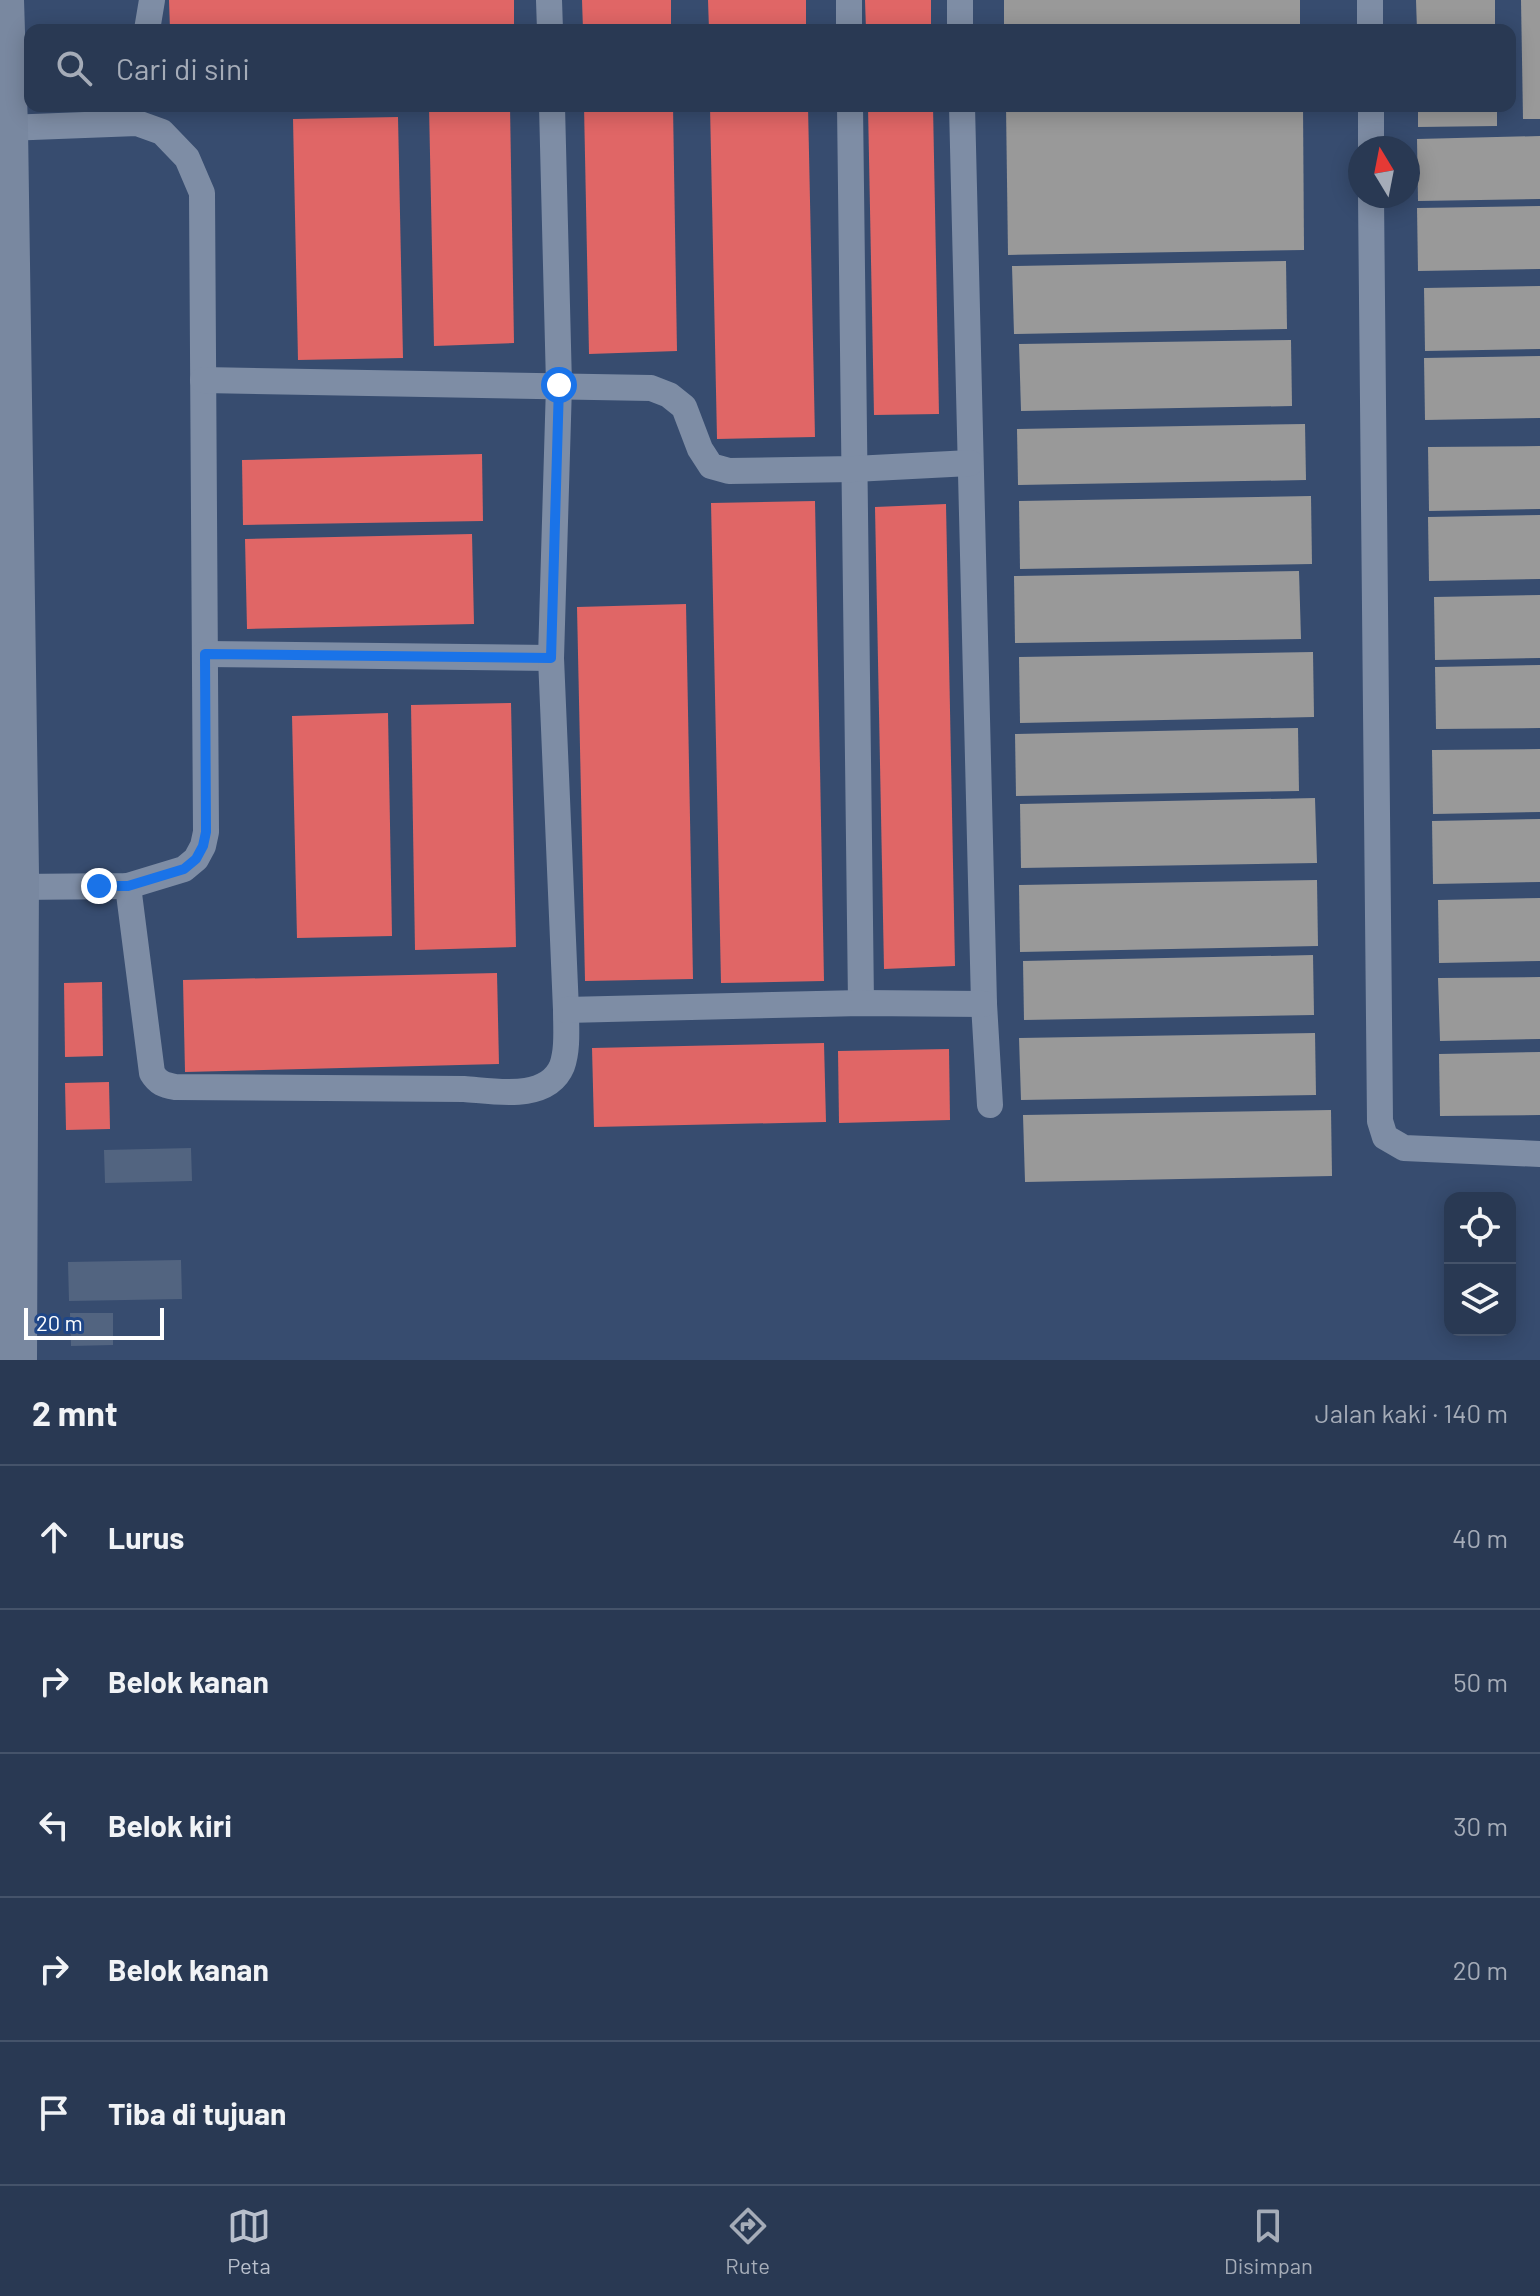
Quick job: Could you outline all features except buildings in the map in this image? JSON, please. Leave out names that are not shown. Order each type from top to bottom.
[{"type":"main road","points":[[2,0],[16,887],[15,1360]]},
{"type":"lane","points":[[148,24],[152,0]]},
{"type":"lane","points":[[549,0],[550,24]]},
{"type":"lane","points":[[849,0],[849,24]]},
{"type":"lane","points":[[960,0],[960,24]]},
{"type":"lane","points":[[1370,0],[1370,24]]},
{"type":"lane","points":[[128,886],[152,1073],[156,1080],[165,1085],[511,1092],[533,1090],[552,1081],[561,1067],[565,1049],[566,1010],[551,658],[559,385],[552,112]]},
{"type":"lane","points":[[850,112],[861,1003]]},
{"type":"lane","points":[[962,112],[984,1004],[990,1105]]},
{"type":"lane","points":[[1371,112],[1371,136]]},
{"type":"lane","points":[[6,128],[138,115],[162,132],[187,158],[202,193],[206,832],[203,846],[196,859],[184,869],[128,886],[16,887]]},
{"type":"lane","points":[[1371,208],[1380,1121],[1385,1137],[1404,1148],[1540,1154]]},
{"type":"lane","points":[[203,380],[651,388],[669,395],[684,407],[700,449],[711,466],[729,471],[970,463]]},
{"type":"lane","points":[[205,654],[551,658]]},
{"type":"lane","points":[[566,1010],[861,1003],[984,1004]]},
{"type":"route","points":[[99,886],[128,886],[184,869],[196,859],[203,846],[206,832],[205,654],[551,658],[559,385]]}]
